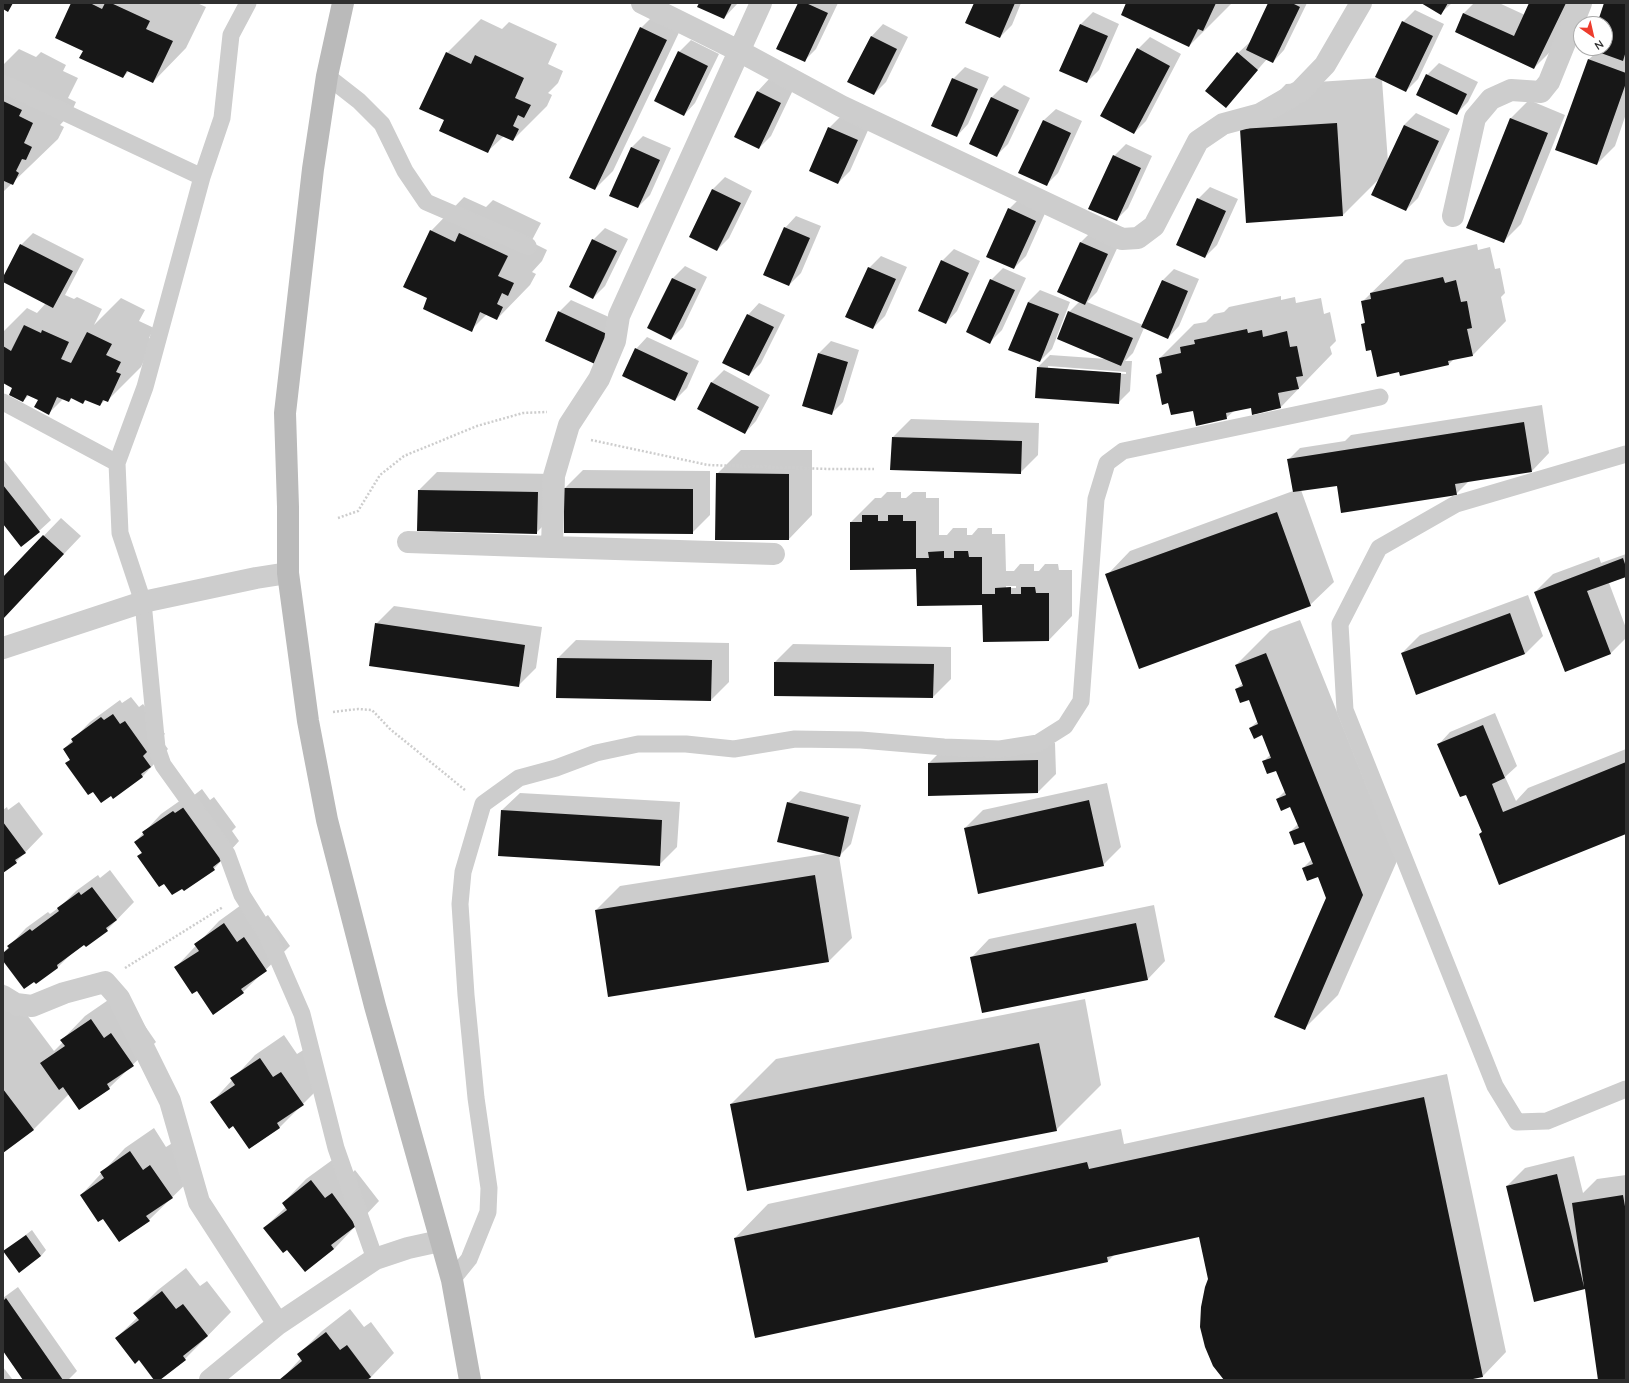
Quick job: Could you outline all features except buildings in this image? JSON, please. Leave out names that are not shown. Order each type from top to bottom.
[{"type":"main road","points":[[343,3],[327,76],[313,169],[285,413],[288,507],[288,573],[308,721],[327,820],[375,1006],[452,1280],[470,1380]]},
{"type":"street","points":[[642,3],[739,51],[841,106],[1122,239],[1138,238],[1154,226],[1198,141],[1223,124],[1260,114],[1300,91],[1325,65],[1361,3]]},
{"type":"street","points":[[552,547],[554,476],[569,425],[599,379],[615,341],[619,316],[761,3]]},
{"type":"street","points":[[1453,216],[1475,118],[1491,99],[1511,90],[1541,92],[1549,82],[1581,3]]},
{"type":"street","points":[[408,542],[774,554]]},
{"type":"street","points":[[3,648],[143,602],[256,578],[288,573]]},
{"type":"street","points":[[3,996],[16,1004],[32,1006],[64,992],[105,982],[119,998],[170,1101],[199,1202],[278,1324]]},
{"type":"street","points":[[221,1376],[278,1324],[375,1259],[408,1248],[440,1241]]},
{"type":"lane","points":[[248,3],[231,35],[222,118],[202,177],[145,387],[117,463],[120,533],[143,602],[157,748],[163,765],[227,854],[242,895],[268,936],[302,1014],[336,1148],[375,1259]]},
{"type":"lane","points":[[327,76],[359,101],[382,124],[405,171],[426,202],[528,246]]},
{"type":"lane","points":[[4,84],[202,177]]},
{"type":"lane","points":[[452,1280],[469,1259],[488,1212],[489,1188],[476,1098],[466,995],[460,904],[463,872],[483,804],[519,778],[556,768],[596,754],[638,744],[686,744],[734,748],[796,739],[861,740],[944,748],[1000,749],[1038,743],[1065,726],[1081,701],[1096,499],[1107,463],[1123,451],[1380,397]]},
{"type":"lane","points":[[3,402],[117,463]]},
{"type":"lane","points":[[1626,454],[1456,504],[1379,548],[1340,624],[1345,710],[1495,1086],[1517,1122],[1547,1122],[1626,1089]]},
{"type":"path","points":[[338,518],[358,511],[380,475],[404,456],[477,426],[523,413],[558,412],[569,425],[591,440],[708,464],[829,469],[874,469]]},
{"type":"path","points":[[308,721],[336,711],[358,709],[372,710],[390,729],[483,804]]},
{"type":"path","points":[[105,982],[242,895]]}]
